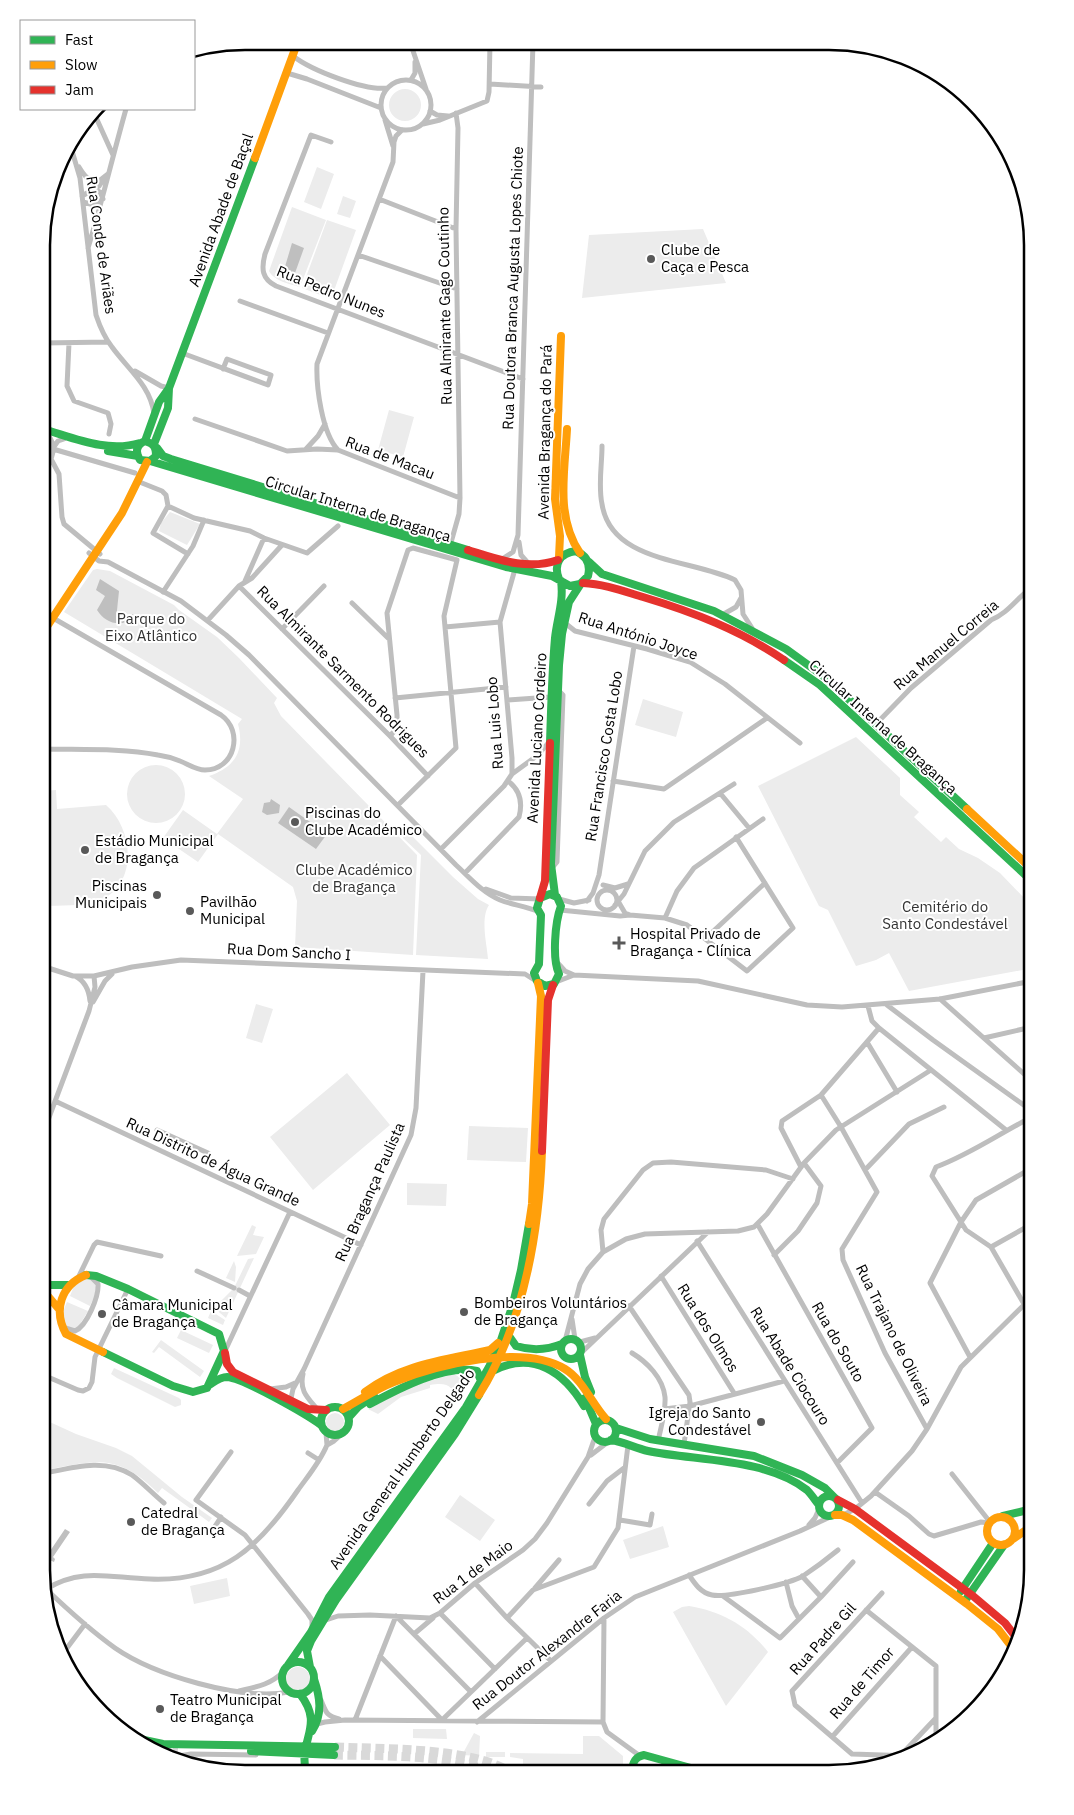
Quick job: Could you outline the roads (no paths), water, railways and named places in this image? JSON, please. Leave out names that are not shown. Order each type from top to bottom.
[{"type":"main road","name":"Avenida Abade de Baçal","points":[[95,553],[144,460],[156,456],[155,446],[168,408],[169,388],[295,50]]},
{"type":"main road","name":"Avenida Bragança do Pará","points":[[559,559],[560,542],[557,524],[556,492],[561,336]]},
{"type":"main road","name":"Avenida Abade de Baçal","points":[[144,460],[137,449],[143,442],[161,398],[169,388]]},
{"type":"main road","name":"Avenida Bragança do Pará","points":[[567,429],[566,522],[572,540],[580,553]]},
{"type":"main road","points":[[50,433],[114,447],[131,447],[143,442],[155,446]]},
{"type":"main road","name":"Circular Interna de Bragança","points":[[50,434],[169,466],[247,491],[450,548],[531,566],[542,566],[559,559]]},
{"type":"main road","name":"Circular Interna de Bragança","points":[[155,446],[163,456],[171,459],[515,570],[540,573],[560,580]]},
{"type":"main road","name":"Avenida Abade de Baçal","points":[[50,614],[102,545],[122,514],[136,477]]},
{"type":"main road","points":[[571,551],[580,553],[589,562],[590,573],[581,584],[570,586],[560,580],[556,570],[559,559],[571,551]]},
{"type":"main road","name":"Circular Interna de Bragança","points":[[589,562],[602,574],[722,615],[786,649],[826,678],[1024,863]]},
{"type":"main road","name":"Avenida Luciano Cordeiro","points":[[537,982],[534,974],[539,964],[541,915],[537,908],[545,881],[551,697],[555,642],[564,595],[560,580]]},
{"type":"main road","name":"Circular Interna de Bragança","points":[[581,584],[599,584],[698,615],[721,624],[782,656],[820,684],[1024,875]]},
{"type":"main road","name":"Avenida Luciano Cordeiro","points":[[554,984],[559,974],[555,965],[558,914],[560,910],[551,868],[558,690],[562,637],[565,623],[571,596],[581,584]]},
{"type":"main road","points":[[540,898],[550,894],[557,897]]},
{"type":"main road","points":[[537,982],[545,986],[554,984]]},
{"type":"main road","name":"Avenida General Humberto Delgado","points":[[288,1664],[312,1630],[333,1605],[455,1434],[493,1368],[513,1304],[521,1270],[532,1204],[541,996],[537,982]]},
{"type":"main road","name":"Avenida General Humberto Delgado","points":[[502,1343],[509,1336],[523,1290],[541,1189],[548,1000],[554,984]]},
{"type":"main road","points":[[58,1308],[69,1285],[82,1276],[96,1276],[128,1289],[218,1334],[230,1370],[290,1403],[334,1436],[343,1434],[349,1419],[358,1407],[375,1395],[403,1382],[468,1365],[521,1360],[546,1364],[568,1376],[584,1395],[595,1430]]},
{"type":"main road","points":[[50,1286],[69,1285]]},
{"type":"main road","points":[[50,1298],[58,1308],[61,1327],[66,1334],[98,1351],[188,1392],[199,1392],[220,1379],[228,1377],[308,1409],[322,1410],[335,1407],[343,1409],[349,1419]]},
{"type":"main road","points":[[509,1336],[516,1346],[525,1349],[546,1349],[570,1339],[578,1341],[582,1348],[580,1354],[589,1388],[611,1423],[616,1435],[610,1441]]},
{"type":"main road","points":[[357,1400],[370,1388],[398,1372],[490,1350],[502,1343]]},
{"type":"main road","points":[[563,1343],[561,1351],[565,1357],[574,1359],[580,1354]]},
{"type":"main road","points":[[209,1385],[224,1351]]},
{"type":"main road","points":[[343,1409],[392,1382],[421,1373],[487,1359],[530,1357],[547,1360],[566,1369],[580,1383],[611,1423]]},
{"type":"main road","points":[[493,1368],[518,1362],[540,1366],[555,1373],[565,1380],[577,1393],[601,1441],[610,1441],[650,1451],[718,1460],[766,1472],[808,1491],[814,1496],[824,1516],[836,1516],[857,1522],[957,1596],[998,1629],[1009,1644]]},
{"type":"main road","points":[[349,1419],[376,1400],[422,1380],[469,1368],[477,1371],[481,1381]]},
{"type":"main road","name":"Avenida General Humberto Delgado","points":[[310,1667],[307,1651],[322,1619],[329,1597],[466,1407],[481,1381],[493,1368]]},
{"type":"main road","points":[[322,1410],[323,1429]]},
{"type":"main road","points":[[595,1430],[602,1419],[636,1436],[743,1454],[773,1463],[826,1488],[836,1499],[839,1510],[836,1516]]},
{"type":"main road","points":[[819,1507],[824,1497],[846,1503],[970,1594],[1005,1623],[1014,1634]]},
{"type":"main road","points":[[1004,1545],[993,1543],[988,1536],[987,1532],[990,1522],[998,1517],[1024,1511]]},
{"type":"main road","points":[[998,1517],[1008,1518],[1011,1521],[1015,1530],[1013,1539]]},
{"type":"main road","points":[[964,1602],[1004,1545],[1024,1531]]},
{"type":"main road","points":[[957,1596],[993,1543]]},
{"type":"main road","points":[[310,1733],[320,1722],[320,1696],[314,1678],[310,1667],[302,1662],[297,1662],[288,1664],[282,1672],[282,1683],[289,1692],[300,1694],[308,1691],[314,1678]]},
{"type":"main road","points":[[300,1694],[308,1704],[312,1718],[310,1733],[305,1746],[305,1765]]},
{"type":"main road","points":[[153,1742],[163,1744],[335,1751],[268,1754],[236,1750],[178,1749]]},
{"type":"main road","points":[[633,1765],[635,1760],[640,1756],[652,1757],[680,1765]]},
{"type":"street","points":[[411,80],[416,68],[412,50]]},
{"type":"street","points":[[412,50],[430,97],[430,111],[421,125]]},
{"type":"street","points":[[384,118],[389,124],[402,130],[415,128],[487,101],[490,84],[490,50]]},
{"type":"street","name":"Rua Doutora Branca Augusta Lopes Chiote","points":[[518,534],[533,50]]},
{"type":"street","points":[[293,56],[312,67],[363,86],[372,89],[387,88]]},
{"type":"street","points":[[287,73],[325,85],[381,108]]},
{"type":"street","points":[[394,149],[381,108],[383,94],[387,88],[398,81],[411,80],[417,82],[427,91]]},
{"type":"street","points":[[490,84],[541,87]]},
{"type":"street","points":[[87,250],[103,199],[126,110]]},
{"type":"street","points":[[430,111],[437,115],[449,116]]},
{"type":"street","name":"Rua Almirante Gago Coutinho","points":[[450,548],[459,514],[460,498],[456,229],[458,128],[456,114]]},
{"type":"street","points":[[96,118],[113,156]]},
{"type":"street","points":[[338,450],[330,439],[325,423],[316,375],[317,364],[393,162],[396,136],[402,130]]},
{"type":"street","name":"Rua Pedro Nunes","points":[[330,142],[311,134],[265,254],[262,270],[264,277],[276,286],[523,379]]},
{"type":"street","name":"Rua Conde de Ariães","points":[[73,153],[77,165],[82,199],[96,315],[101,330],[108,342],[132,369],[149,396],[154,411],[154,418]]},
{"type":"street","points":[[77,165],[89,180],[96,182],[103,180]]},
{"type":"street","points":[[103,199],[94,205],[82,199],[98,186],[108,174]]},
{"type":"street","points":[[93,189],[100,192],[103,199]]},
{"type":"street","points":[[379,199],[456,229]]},
{"type":"street","points":[[358,255],[457,289]]},
{"type":"street","points":[[240,301],[328,333]]},
{"type":"street","points":[[50,343],[108,342]]},
{"type":"street","points":[[69,343],[67,386],[74,401],[108,413],[111,424],[109,434]]},
{"type":"street","points":[[182,353],[223,369],[268,385],[271,376],[227,359],[223,369]]},
{"type":"street","name":"Rua Conde de Ariães","points":[[132,369],[161,386],[169,388]]},
{"type":"street","name":"Rua de Macau","points":[[195,419],[287,451],[306,449],[338,450],[460,498]]},
{"type":"street","points":[[306,449],[318,436],[325,423]]},
{"type":"street","points":[[50,438],[53,449],[51,459],[59,474],[64,524],[95,553],[99,561],[108,562],[163,592],[208,620],[249,655],[477,884],[491,896],[502,901],[525,906],[539,912]]},
{"type":"street","points":[[53,449],[58,441],[64,439]]},
{"type":"street","points":[[602,446],[601,502],[608,523],[620,538],[639,550],[732,578],[740,585],[743,614],[756,633]]},
{"type":"street","points":[[53,449],[136,477],[162,491],[166,495],[168,506],[153,532],[188,554]]},
{"type":"street","points":[[168,506],[194,518],[250,531],[264,538],[308,553],[338,526]]},
{"type":"street","points":[[163,592],[188,554],[204,520]]},
{"type":"street","points":[[501,560],[513,552],[518,534]]},
{"type":"street","points":[[518,534],[521,555],[531,566]]},
{"type":"street","points":[[242,584],[264,538]]},
{"type":"street","points":[[208,620],[242,584],[252,578],[282,544]]},
{"type":"street","points":[[390,736],[397,728],[387,613],[408,550],[413,548],[457,560],[444,616],[456,748],[398,805]]},
{"type":"street","name":"Rua Luis Lobo","points":[[441,849],[502,789],[512,774],[500,622],[515,570]]},
{"type":"street","name":"Rua Almirante Sarmento Rodrigues","points":[[242,584],[282,629],[428,776]]},
{"type":"street","points":[[282,629],[324,586]]},
{"type":"street","name":"Rua Manuel Correia","points":[[876,724],[911,688],[991,620],[1001,616],[1024,594]]},
{"type":"street","points":[[722,615],[736,607],[742,595]]},
{"type":"street","points":[[352,603],[389,638]]},
{"type":"street","points":[[50,621],[221,714],[230,723],[234,739],[232,751],[225,762],[216,768],[205,770],[195,768],[172,758],[147,753],[50,749]]},
{"type":"street","points":[[445,627],[500,622]]},
{"type":"street","name":"Rua António Joyce","points":[[565,623],[575,631],[690,662],[725,684],[800,743]]},
{"type":"street","points":[[562,637],[575,631]]},
{"type":"street","name":"Rua Francisco Costa Lobo","points":[[587,901],[593,893],[599,871],[634,646]]},
{"type":"street","points":[[395,698],[506,687]]},
{"type":"street","points":[[507,700],[551,697]]},
{"type":"street","points":[[613,781],[664,789],[767,718]]},
{"type":"street","points":[[512,774],[538,755],[550,740]]},
{"type":"street","points":[[538,755],[546,758],[550,763]]},
{"type":"street","points":[[465,873],[519,817],[521,802],[519,794],[515,786],[508,781]]},
{"type":"street","points":[[597,913],[604,909],[610,909],[617,903],[646,851],[674,822],[734,784]]},
{"type":"street","points":[[720,793],[749,828]]},
{"type":"street","points":[[664,918],[677,891],[694,868],[762,819]]},
{"type":"street","points":[[560,910],[664,918],[687,925],[747,971],[793,928],[736,837]]},
{"type":"street","name":"Rua Francisco Costa Lobo","points":[[599,871],[603,885],[611,889]]},
{"type":"street","points":[[557,897],[574,903],[587,901],[600,893],[629,883]]},
{"type":"street","points":[[706,938],[765,883]]},
{"type":"street","points":[[477,884],[504,896],[520,899],[540,898]]},
{"type":"street","points":[[611,889],[615,894],[617,903],[630,915]]},
{"type":"street","points":[[600,893],[597,902],[604,909]]},
{"type":"street","name":"Rua Dom Sancho I","points":[[50,968],[74,976],[94,976],[132,967],[181,960],[525,974]]},
{"type":"street","points":[[556,961],[565,971],[574,975],[698,981],[807,1005],[842,1007],[940,999],[1024,983]]},
{"type":"street","points":[[535,969],[525,974],[537,982]]},
{"type":"street","name":"Rua Bragança Paulista","points":[[290,1403],[296,1382],[304,1369],[402,1159],[414,1127],[423,971]]},
{"type":"street","points":[[90,1006],[105,981],[114,972]]},
{"type":"street","points":[[554,984],[574,975]]},
{"type":"street","points":[[74,976],[79,978],[86,986],[90,997],[90,1006]]},
{"type":"street","points":[[50,1114],[90,1006],[95,987],[94,976]]},
{"type":"street","points":[[940,999],[1024,1073]]},
{"type":"street","points":[[886,1004],[1024,1105]]},
{"type":"street","points":[[868,1006],[872,1021],[879,1028],[1006,1130]]},
{"type":"street","points":[[774,1255],[798,1231],[817,1203],[821,1186],[803,1165],[780,1128],[782,1121],[822,1095],[879,1028]]},
{"type":"street","points":[[984,1038],[1024,1030]]},
{"type":"street","points":[[867,1042],[897,1092]]},
{"type":"street","points":[[563,1343],[584,1274],[603,1252],[620,1242],[639,1235],[658,1232],[744,1230],[758,1225],[803,1165],[836,1130],[931,1070]]},
{"type":"street","name":"Rua Trajano de Oliveira","points":[[822,1095],[877,1192],[842,1249],[843,1260],[885,1353],[927,1429]]},
{"type":"street","name":"Rua Distrito de Água Grande","points":[[55,1101],[361,1245]]},
{"type":"street","points":[[865,1170],[909,1124],[944,1108]]},
{"type":"street","points":[[1024,1121],[957,1159],[936,1166],[932,1176],[966,1230],[991,1247],[1024,1304]]},
{"type":"street","points":[[157,1130],[208,1153]]},
{"type":"street","points":[[603,1252],[601,1230],[604,1219],[643,1170],[653,1163],[671,1162],[766,1170],[793,1179]]},
{"type":"street","points":[[970,1357],[930,1283],[961,1222],[976,1200],[1024,1173]]},
{"type":"street","points":[[224,1351],[290,1212]]},
{"type":"street","name":"Rua do Souto","points":[[758,1225],[872,1428],[837,1464]]},
{"type":"street","points":[[991,1247],[1024,1228]]},
{"type":"street","points":[[580,1354],[708,1232]]},
{"type":"street","points":[[61,1327],[71,1331],[79,1330],[97,1298],[98,1284],[95,1279],[82,1276],[94,1245],[97,1242],[161,1256]]},
{"type":"street","name":"Rua Abade Ciocouro","points":[[697,1242],[862,1503]]},
{"type":"street","points":[[197,1272],[250,1296]]},
{"type":"street","name":"Rua dos Olmos","points":[[661,1276],[734,1393]]},
{"type":"street","points":[[50,1378],[75,1389],[86,1390],[92,1384],[94,1363],[98,1351],[128,1289]]},
{"type":"street","name":"Rua Doutor Alexandre Faria","points":[[476,1722],[604,1618],[635,1597],[855,1509],[875,1492],[912,1451],[927,1429],[960,1367],[1024,1304]]},
{"type":"street","points":[[629,1306],[686,1388],[690,1398],[684,1444]]},
{"type":"street","points":[[572,1313],[578,1341],[587,1342],[600,1335]]},
{"type":"street","points":[[632,1353],[645,1362],[656,1376],[664,1392],[664,1409],[658,1441]]},
{"type":"street","points":[[304,1369],[302,1388],[307,1398],[322,1410]]},
{"type":"street","points":[[664,1409],[690,1406],[784,1381]]},
{"type":"street","points":[[266,1389],[286,1387],[296,1382]]},
{"type":"street","points":[[323,1429],[327,1445]]},
{"type":"street","points":[[588,1457],[595,1430]]},
{"type":"street","points":[[50,1586],[85,1574],[151,1579],[183,1578],[211,1571],[243,1554],[254,1544],[276,1521],[319,1460],[327,1445],[343,1434]]},
{"type":"street","points":[[588,1457],[610,1441]]},
{"type":"street","points":[[533,1590],[594,1567],[618,1528],[628,1445]]},
{"type":"street","points":[[231,1452],[196,1500],[245,1535],[254,1544],[261,1556],[308,1614],[312,1620],[312,1630]]},
{"type":"street","points":[[308,1453],[319,1460]]},
{"type":"street","name":"Rua 1 de Maio","points":[[338,1616],[370,1615],[425,1618],[437,1615],[475,1583],[523,1550],[535,1539],[588,1457]]},
{"type":"street","points":[[50,1472],[91,1464],[113,1467],[131,1474],[164,1503]]},
{"type":"street","points":[[589,1504],[607,1480],[624,1468]]},
{"type":"street","points":[[952,1474],[990,1522]]},
{"type":"street","points":[[875,1492],[934,1536],[981,1522],[990,1522]]},
{"type":"street","points":[[800,1531],[812,1522],[819,1507]]},
{"type":"street","points":[[620,1520],[650,1525],[652,1514]]},
{"type":"street","points":[[214,1528],[221,1518]]},
{"type":"street","points":[[689,1575],[702,1592],[711,1596],[723,1596],[786,1582],[802,1576],[838,1550]]},
{"type":"street","points":[[507,1618],[560,1560]]},
{"type":"street","points":[[723,1596],[780,1638],[853,1562]]},
{"type":"street","points":[[802,1576],[821,1597]]},
{"type":"street","points":[[786,1582],[792,1606],[799,1619]]},
{"type":"street","points":[[475,1583],[507,1618],[551,1661]]},
{"type":"street","name":"Rua Padre Gil","points":[[832,1737],[795,1705],[792,1691],[882,1593]]},
{"type":"street","points":[[52,1594],[115,1648],[137,1661],[211,1687],[236,1692],[266,1694],[289,1692]]},
{"type":"street","points":[[333,1605],[333,1610],[338,1616]]},
{"type":"street","points":[[866,1610],[936,1666],[936,1733]]},
{"type":"street","points":[[308,1614],[322,1619],[338,1616]]},
{"type":"street","points":[[414,1634],[437,1615],[495,1668]]},
{"type":"street","points":[[355,1720],[396,1616],[471,1692]]},
{"type":"street","points":[[604,1618],[603,1722],[607,1732],[640,1756]]},
{"type":"street","points":[[67,1649],[85,1624]]},
{"type":"street","points":[[442,1720],[527,1638]]},
{"type":"street","name":"Rua de Timor","points":[[832,1737],[912,1646]]},
{"type":"street","points":[[380,1656],[442,1720]]},
{"type":"street","points":[[236,1692],[266,1684],[282,1672]]},
{"type":"street","points":[[320,1696],[326,1712],[331,1717],[345,1720]]},
{"type":"street","points":[[308,1704],[320,1722],[345,1720],[442,1720],[476,1722],[603,1722]]},
{"type":"street","points":[[909,1748],[936,1719]]},
{"type":"street","points":[[832,1737],[852,1754],[890,1756]]},
{"type":"street","points":[[163,1744],[166,1748]]},
{"type":"street","points":[[624,1745],[632,1755],[632,1765]]},
{"type":"street","points":[[184,1756],[268,1754]]},
{"type":"tunnel","points":[[335,1747],[426,1751],[474,1758],[497,1765]]},
{"type":"tunnel","points":[[165,1748],[178,1749]]},
{"type":"tunnel","points":[[334,1755],[416,1757],[468,1765]]},
{"type":"place","name":"Clube de Caça e Pesca","points":[[651,259]]},
{"type":"place","name":"Piscinas do Clube Académico","points":[[295,822]]},
{"type":"place","name":"Estádio Municipal de Bragança","points":[[85,850]]},
{"type":"place","name":"Piscinas Municipais","points":[[157,895]]},
{"type":"place","name":"Pavilhão Municipal","points":[[190,911]]},
{"type":"place","name":"Hospital Privado de Bragança - Clínica","points":[[619,943]]},
{"type":"place","name":"Bombeiros Voluntários de Bragança","points":[[464,1312]]},
{"type":"place","name":"Câmara Municipal de Bragança","points":[[102,1314]]},
{"type":"place","name":"Igreja do Santo Condestável","points":[[761,1422]]},
{"type":"place","name":"Catedral de Bragança","points":[[131,1522]]},
{"type":"place","name":"Teatro Municipal de Bragança","points":[[160,1709]]},
{"type":"park label","name":"Parque do Eixo Atlântico","points":[[151,628]]},
{"type":"park label","name":"Clube Académico de Bragança","points":[[354,878]]},
{"type":"park label","name":"Cemitério do Santo Condestável","points":[[945,916]]}]
